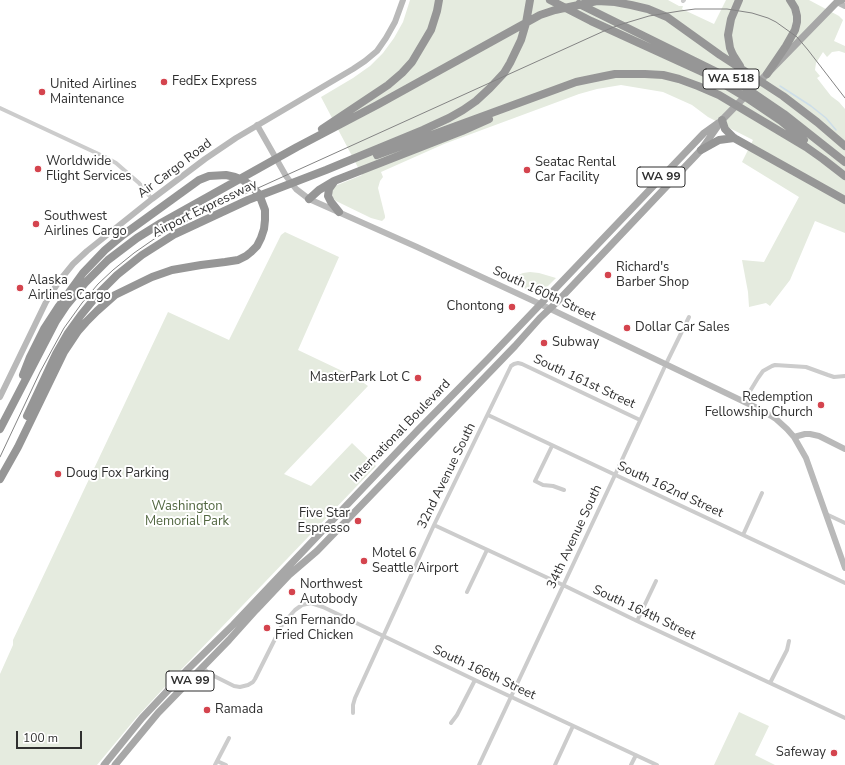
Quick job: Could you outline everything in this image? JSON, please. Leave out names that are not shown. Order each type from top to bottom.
[{"type":"highway","points":[[297,147],[331,122],[388,85],[402,73],[412,62],[431,30],[439,0]]},
{"type":"highway","points":[[326,170],[423,130],[449,118],[476,101],[504,73],[510,63],[521,40],[530,0]]},
{"type":"highway","name":"WA 518","points":[[550,0],[591,21],[706,74],[747,98],[781,121],[845,176]]},
{"type":"highway","name":"WA 518","points":[[572,0],[743,86],[784,114],[845,162]]},
{"type":"highway","points":[[739,0],[733,12],[728,35],[730,48],[743,70]]},
{"type":"highway","points":[[729,28],[744,0]]},
{"type":"highway","points":[[767,74],[795,30],[797,16],[795,8],[790,0]]},
{"type":"highway","points":[[297,147],[390,98],[540,15],[566,7],[597,1],[614,2],[648,9],[666,18],[783,96],[845,146]]},
{"type":"highway","points":[[326,170],[342,167],[556,89],[587,79],[615,74],[645,74],[663,76],[679,79],[698,86],[719,95],[796,140],[823,158]]},
{"type":"highway","points":[[309,198],[334,181],[535,101],[556,89]]},
{"type":"highway","points":[[722,120],[725,128],[734,138],[845,200]]},
{"type":"highway","points":[[701,150],[719,140],[734,138]]},
{"type":"highway","name":"Airport Expressway","points":[[0,429],[56,322],[66,306],[85,283],[108,260],[137,238],[161,223],[297,147]]},
{"type":"highway","name":"Airport Expressway","points":[[0,477],[13,445],[59,348],[81,315],[99,293],[117,275],[142,255],[175,234],[248,200],[326,170]]},
{"type":"highway","points":[[0,477],[18,447],[64,352],[78,331],[97,311],[115,296],[152,277],[172,270],[238,260],[252,252],[261,238],[266,220],[265,210],[259,194],[243,180],[235,177],[226,175],[209,176],[199,180],[105,250],[83,274],[59,306],[42,334],[30,357],[4,420]]},
{"type":"highway","points":[[334,181],[329,189],[328,196],[339,212]]},
{"type":"main road","name":"Air Cargo Road","points":[[0,398],[46,302],[60,280],[73,264],[152,199],[205,159],[236,138],[365,61],[376,51],[386,38],[395,22],[403,0]]},
{"type":"main road","name":"International Boulevard","points":[[114,765],[158,713],[289,575],[347,520],[515,346],[701,150],[722,120],[838,1]]},
{"type":"main road","points":[[838,1],[845,6]]},
{"type":"main road","name":"International Boulevard","points":[[104,765],[142,718],[188,669],[238,620],[418,430],[704,133],[722,120]]},
{"type":"main road","name":"South 160th Street","points":[[258,126],[286,176],[296,189],[309,198],[540,304],[744,401],[776,419],[794,437],[806,458],[845,568]]},
{"type":"main road","points":[[794,437],[805,434],[819,436],[845,449]]},
{"type":"main road","points":[[203,667],[203,660],[210,648]]},
{"type":"street","points":[[0,108],[116,163],[139,183],[152,199]]},
{"type":"street","name":"34th Avenue South","points":[[478,765],[689,317]]},
{"type":"street","name":"32nd Avenue South","points":[[353,713],[355,698],[434,525],[509,369],[514,364],[518,363]]},
{"type":"street","name":"South 161st Street","points":[[518,363],[640,420]]},
{"type":"street","points":[[744,401],[761,373],[775,365],[806,367],[828,376],[845,376]]},
{"type":"street","name":"South 162nd Street","points":[[488,415],[845,583]]},
{"type":"street","points":[[552,446],[535,481],[543,485],[554,486],[564,490]]},
{"type":"street","points":[[743,535],[762,493]]},
{"type":"street","points":[[826,514],[845,523]]},
{"type":"street","name":"South 164th Street","points":[[434,525],[845,718]]},
{"type":"street","points":[[467,592],[487,550]]},
{"type":"street","points":[[637,621],[656,581]]},
{"type":"street","name":"South 166th Street","points":[[203,667],[208,672],[234,686],[240,687],[248,685],[254,681],[282,625],[291,614],[302,605],[311,603],[656,765]]},
{"type":"street","points":[[770,683],[787,650],[789,642]]},
{"type":"street","points":[[452,723],[474,680]]},
{"type":"street","points":[[555,765],[573,726]]},
{"type":"street","points":[[226,765],[216,763],[229,738]]},
{"type":"street","points":[[631,765],[636,756]]},
{"type":"green space","points":[[410,0],[668,0],[679,6],[683,6],[682,9],[714,24],[726,0],[809,0],[839,16],[843,20],[834,41],[845,46],[845,53],[839,51],[832,52],[827,57],[823,52],[816,63],[815,70],[820,76],[817,78],[831,96],[845,109],[845,233],[815,221],[790,280],[770,306],[766,303],[749,307],[748,292],[742,260],[764,262],[799,197],[742,162],[753,140],[708,117],[692,105],[663,92],[621,85],[579,94],[444,144],[381,172],[383,177],[378,188],[385,216],[382,221],[371,218],[336,201],[333,198],[332,193],[332,189],[335,186],[362,175],[321,97],[370,66],[383,53],[403,22]]},
{"type":"green space","name":"Washington Memorial Park","points":[[285,232],[339,257],[298,350],[357,378],[368,386],[284,474],[311,486],[352,443],[376,466],[176,675],[136,718],[97,765],[0,765],[0,674],[13,645],[13,640],[168,312],[229,340],[281,235]]},
{"type":"green space","points":[[523,273],[539,273],[556,278],[548,286],[533,292],[510,282],[516,276]]},
{"type":"green space","points":[[739,712],[769,726],[755,755],[775,765],[714,765]]},
{"type":"waterway","points":[[780,86],[811,106],[826,118],[836,130]]},
{"type":"tram line","points":[[0,457],[40,372],[64,328],[98,284],[134,253],[157,237],[214,208],[604,31],[649,16],[695,9],[727,9],[752,13],[776,22],[797,37],[845,98]]},
{"type":"place","name":"FedEx Express","points":[[164,82]]},
{"type":"place","name":"United Airlines Maintenance","points":[[42,92]]},
{"type":"place","name":"Worldwide Flight Services","points":[[38,169]]},
{"type":"place","name":"Seatac Rental Car Facility","points":[[527,170]]},
{"type":"place","name":"Southwest Airlines Cargo","points":[[36,224]]},
{"type":"place","name":"Richard's Barber Shop","points":[[608,275]]},
{"type":"place","name":"Alaska Airlines Cargo","points":[[20,288]]},
{"type":"place","name":"Chontong","points":[[512,307]]},
{"type":"place","name":"Dollar Car Sales","points":[[627,328]]},
{"type":"place","name":"Subway","points":[[544,343]]},
{"type":"place","name":"MasterPark Lot C","points":[[418,378]]},
{"type":"place","name":"Redemption Fellowship Church","points":[[821,405]]},
{"type":"place","name":"Doug Fox Parking","points":[[58,474]]},
{"type":"place","name":"Five Star Espresso","points":[[358,521]]},
{"type":"place","name":"Motel 6 Seattle Airport","points":[[364,561]]},
{"type":"place","name":"Northwest Autobody","points":[[292,592]]},
{"type":"place","name":"San Fernando Fried Chicken","points":[[267,628]]},
{"type":"place","name":"Ramada","points":[[207,710]]},
{"type":"place","name":"Safeway","points":[[834,753]]}]
